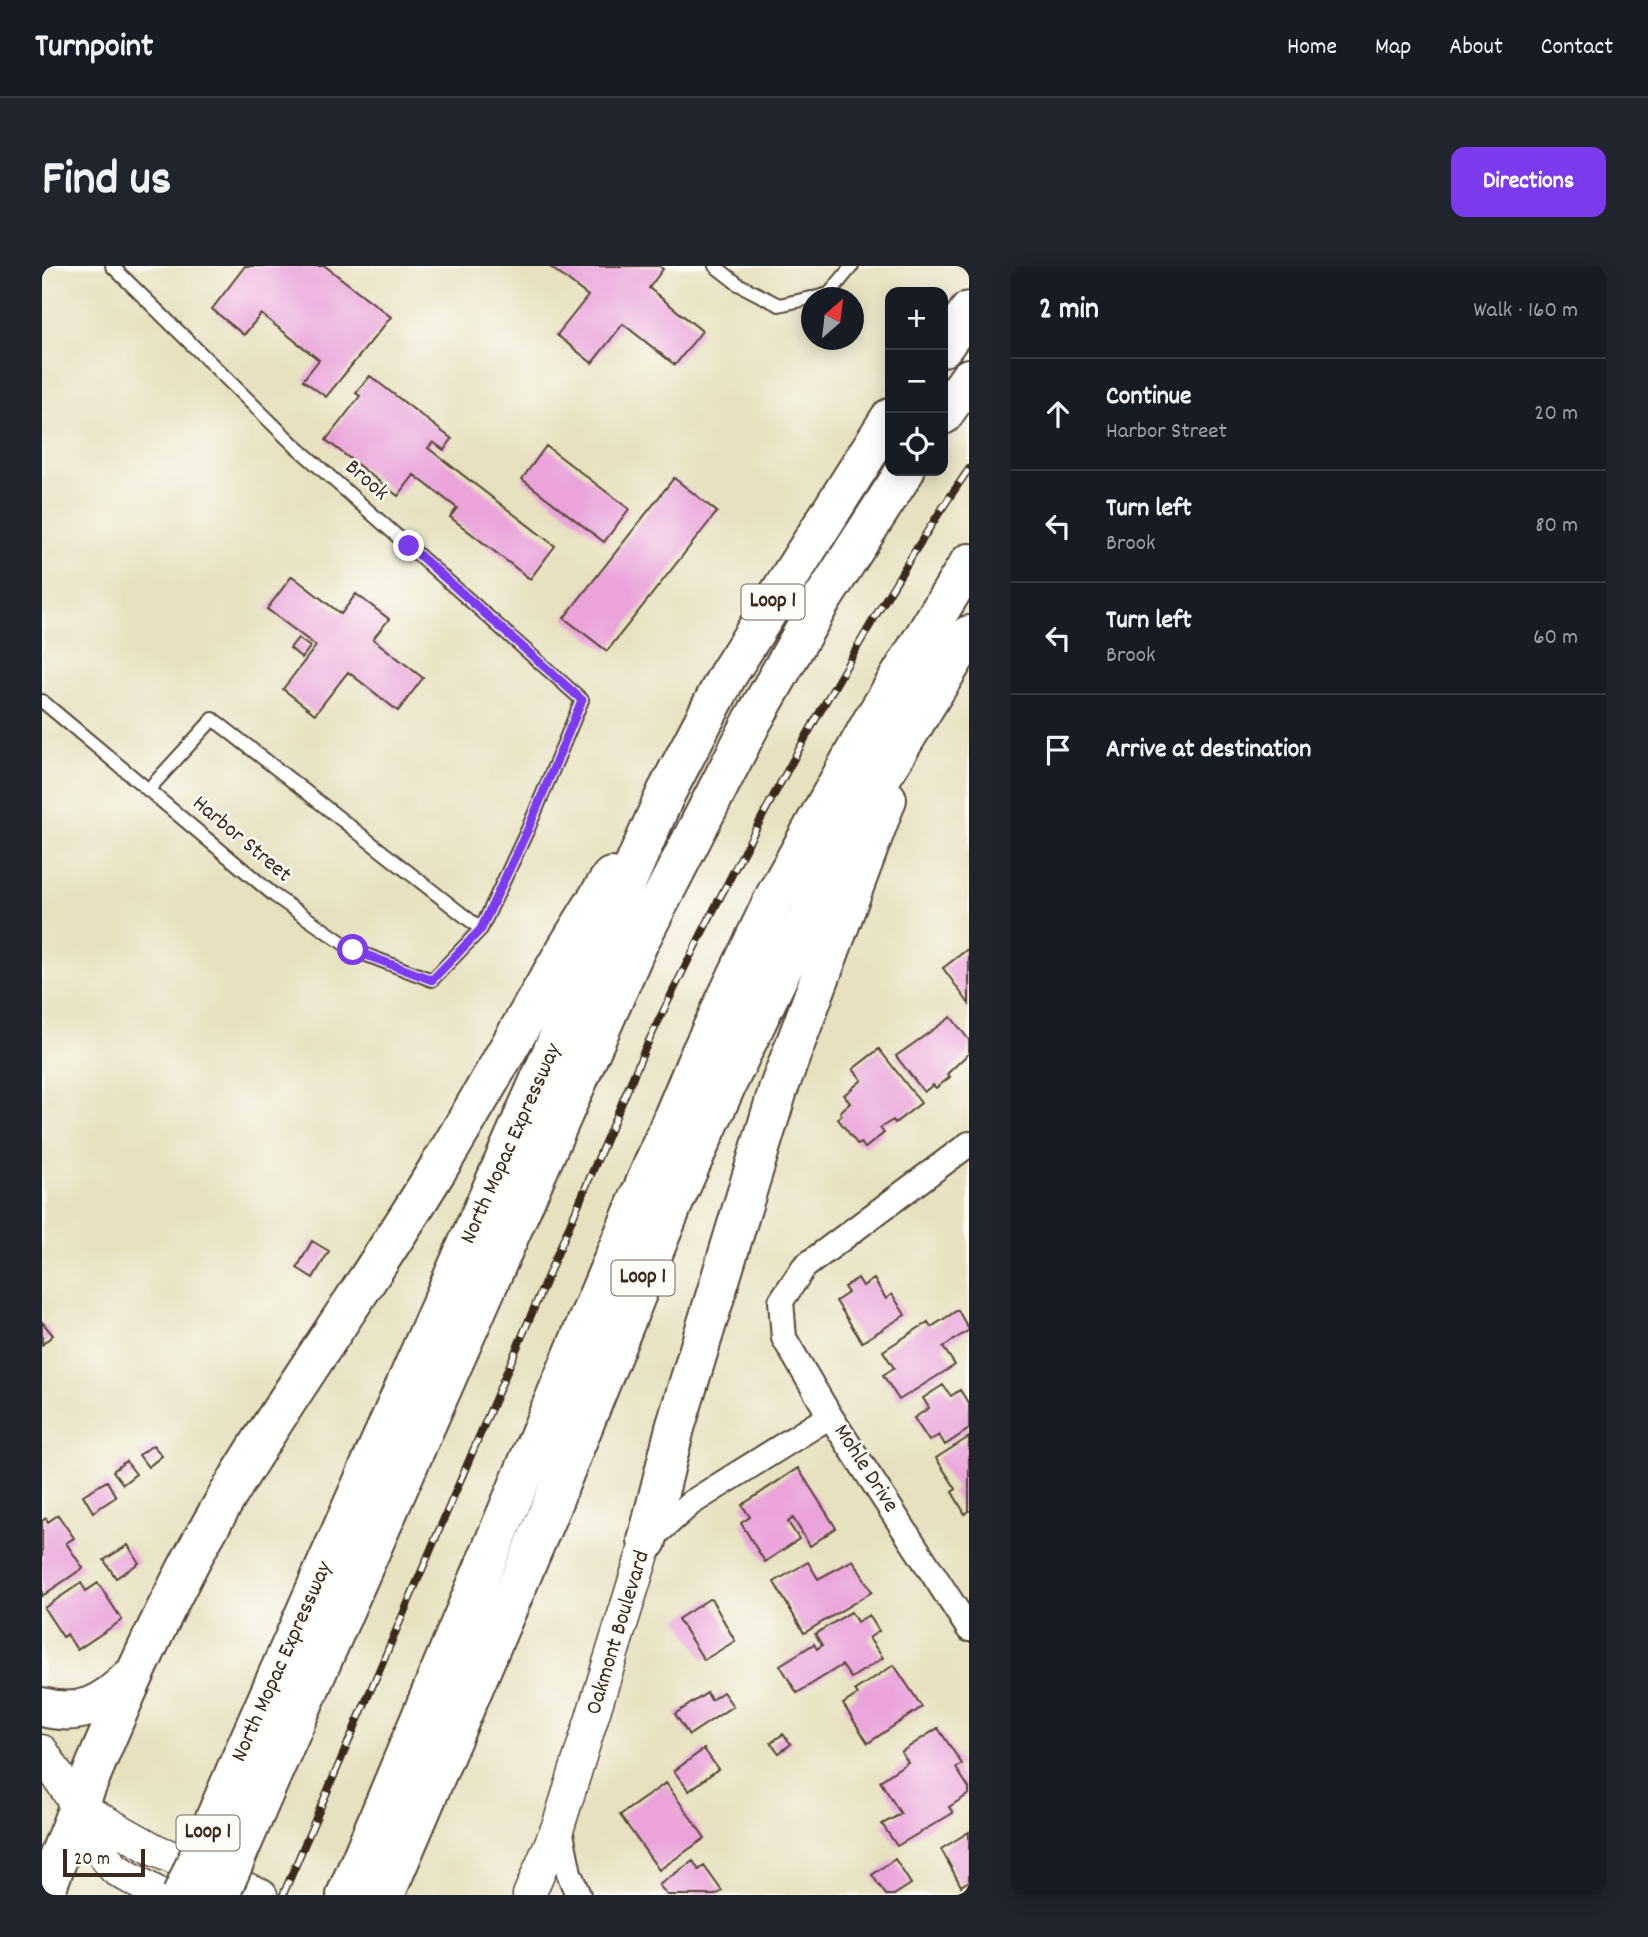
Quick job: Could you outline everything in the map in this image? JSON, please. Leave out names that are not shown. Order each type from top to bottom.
[{"type":"highway","points":[[948,340],[969,311]]},
{"type":"highway","points":[[944,413],[969,378]]},
{"type":"highway","name":"North Mopac Expressway","points":[[181,1895],[251,1779],[666,793],[727,676],[885,426]]},
{"type":"highway","points":[[220,1895],[251,1779],[639,942],[752,722],[820,603],[902,476]]},
{"type":"highway","points":[[346,1895],[389,1841],[697,1060],[782,884],[871,723],[969,563]]},
{"type":"highway","name":"Loop 1","points":[[384,1895],[389,1841],[545,1521],[674,1202],[727,1084],[849,830],[969,635]]},
{"type":"highway","points":[[647,1541],[675,1428],[778,1090],[864,865],[913,724]]},
{"type":"highway","points":[[44,1895],[77,1806],[132,1677],[192,1560],[257,1450],[435,1175],[580,924],[666,793]]},
{"type":"highway","points":[[42,1707],[57,1711],[84,1711],[109,1699],[132,1677]]},
{"type":"street","name":"Mohle Drive","points":[[969,1144],[804,1267],[781,1301],[785,1338],[830,1416],[969,1629]]},
{"type":"street","name":"Oakmont Boulevard","points":[[529,1895],[559,1824],[647,1541],[691,1503],[830,1416]]},
{"type":"street","points":[[42,1751],[77,1806],[93,1842],[116,1869],[160,1895]]},
{"type":"street","points":[[77,1806],[155,1850],[261,1895]]},
{"type":"street","points":[[559,1824],[569,1872],[578,1895]]},
{"type":"lane","name":"Brook","points":[[112,266],[292,443],[582,700],[528,829],[481,929],[432,980]]},
{"type":"lane","points":[[715,266],[738,284],[779,305],[801,300]]},
{"type":"lane","points":[[835,287],[852,266]]},
{"type":"lane","name":"Harbor Street","points":[[42,702],[275,896],[353,950],[432,980]]},
{"type":"lane","points":[[148,790],[213,719],[481,929]]},
{"type":"building","points":[[245,266],[325,266],[391,317],[326,397],[303,380],[319,360],[261,314],[244,335],[212,309]]},
{"type":"building","points":[[549,266],[659,266],[663,269],[649,288],[702,331],[675,365],[623,324],[592,363],[557,335],[588,296]]},
{"type":"building","points":[[370,376],[452,439],[444,450],[433,442],[428,448],[555,546],[530,579],[450,517],[457,508],[414,475],[398,496],[326,440],[360,396],[356,393]]},
{"type":"building","points":[[546,446],[629,509],[604,542],[522,479]]},
{"type":"building","points":[[674,478],[717,512],[607,651],[564,618]]},
{"type":"building","points":[[292,576],[341,614],[356,594],[389,619],[373,639],[423,678],[398,711],[348,672],[315,714],[283,689],[316,646],[267,609]]},
{"type":"building","points":[[298,638],[310,647],[302,658],[290,648]]},
{"type":"building","points":[[969,948],[969,1004],[943,968]]},
{"type":"building","points":[[951,1017],[969,1040],[969,1053],[947,1074],[950,1077],[936,1088],[933,1085],[924,1092],[896,1056]]},
{"type":"building","points":[[879,1049],[921,1103],[895,1123],[893,1120],[880,1128],[884,1133],[865,1148],[861,1143],[858,1145],[838,1119],[842,1115],[840,1112],[850,1103],[844,1095],[862,1080],[853,1069]]},
{"type":"building","points":[[312,1241],[329,1251],[313,1278],[297,1268]]},
{"type":"building","points":[[858,1278],[863,1286],[874,1279],[886,1299],[892,1294],[905,1315],[862,1342],[836,1301],[848,1293],[844,1287]]},
{"type":"building","points":[[958,1310],[969,1330],[943,1347],[955,1365],[899,1400],[883,1375],[894,1368],[883,1351],[928,1322],[931,1327]]},
{"type":"building","points":[[42,1322],[53,1335],[42,1345]]},
{"type":"building","points":[[943,1385],[951,1396],[960,1390],[969,1404],[969,1429],[945,1445],[939,1435],[929,1441],[914,1418],[929,1408],[923,1398]]},
{"type":"building","points":[[969,1437],[969,1511],[965,1514],[952,1492],[956,1489],[936,1458]]},
{"type":"building","points":[[153,1445],[162,1456],[148,1467],[139,1455]]},
{"type":"building","points":[[126,1461],[136,1474],[123,1484],[113,1471]]},
{"type":"building","points":[[798,1468],[836,1528],[810,1546],[793,1518],[788,1522],[799,1539],[765,1562],[741,1523],[750,1517],[742,1505]]},
{"type":"building","points":[[107,1481],[116,1497],[93,1512],[83,1495]]},
{"type":"building","points":[[58,1515],[74,1538],[66,1543],[83,1568],[42,1596],[42,1521],[46,1518],[48,1522]]},
{"type":"building","points":[[128,1545],[139,1563],[116,1578],[104,1560]]},
{"type":"building","points":[[853,1560],[872,1592],[804,1633],[774,1582],[808,1562],[818,1579]]},
{"type":"building","points":[[81,1583],[86,1591],[98,1583],[122,1620],[77,1650],[67,1634],[63,1637],[44,1608]]},
{"type":"building","points":[[709,1599],[735,1641],[704,1660],[678,1619]]},
{"type":"building","points":[[851,1612],[857,1622],[869,1615],[879,1631],[869,1638],[883,1658],[851,1678],[842,1665],[797,1693],[780,1665],[814,1644],[817,1649],[822,1645],[815,1634]]},
{"type":"building","points":[[894,1665],[922,1707],[868,1743],[843,1704],[858,1694],[855,1690]]},
{"type":"building","points":[[723,1692],[733,1706],[689,1735],[675,1714],[707,1693],[711,1700]]},
{"type":"building","points":[[938,1728],[962,1764],[956,1768],[969,1788],[969,1794],[949,1807],[953,1813],[897,1846],[882,1824],[901,1814],[880,1781],[908,1762],[901,1752]]},
{"type":"building","points":[[783,1734],[791,1744],[779,1753],[771,1743]]},
{"type":"building","points":[[704,1749],[718,1769],[689,1791],[674,1771]]},
{"type":"building","points":[[666,1783],[705,1838],[659,1870],[620,1815]]},
{"type":"building","points":[[969,1832],[969,1881],[961,1886],[941,1849]]},
{"type":"building","points":[[895,1859],[911,1884],[894,1895],[886,1895],[872,1875]]},
{"type":"building","points":[[693,1861],[699,1870],[704,1866],[722,1891],[716,1895],[667,1895],[659,1885]]},
{"type":"railway","points":[[283,1895],[644,1051],[769,803],[823,706],[893,586],[969,469]]},
{"type":"route","points":[[353,950],[432,980],[481,929],[528,829],[582,700],[409,546]]}]
